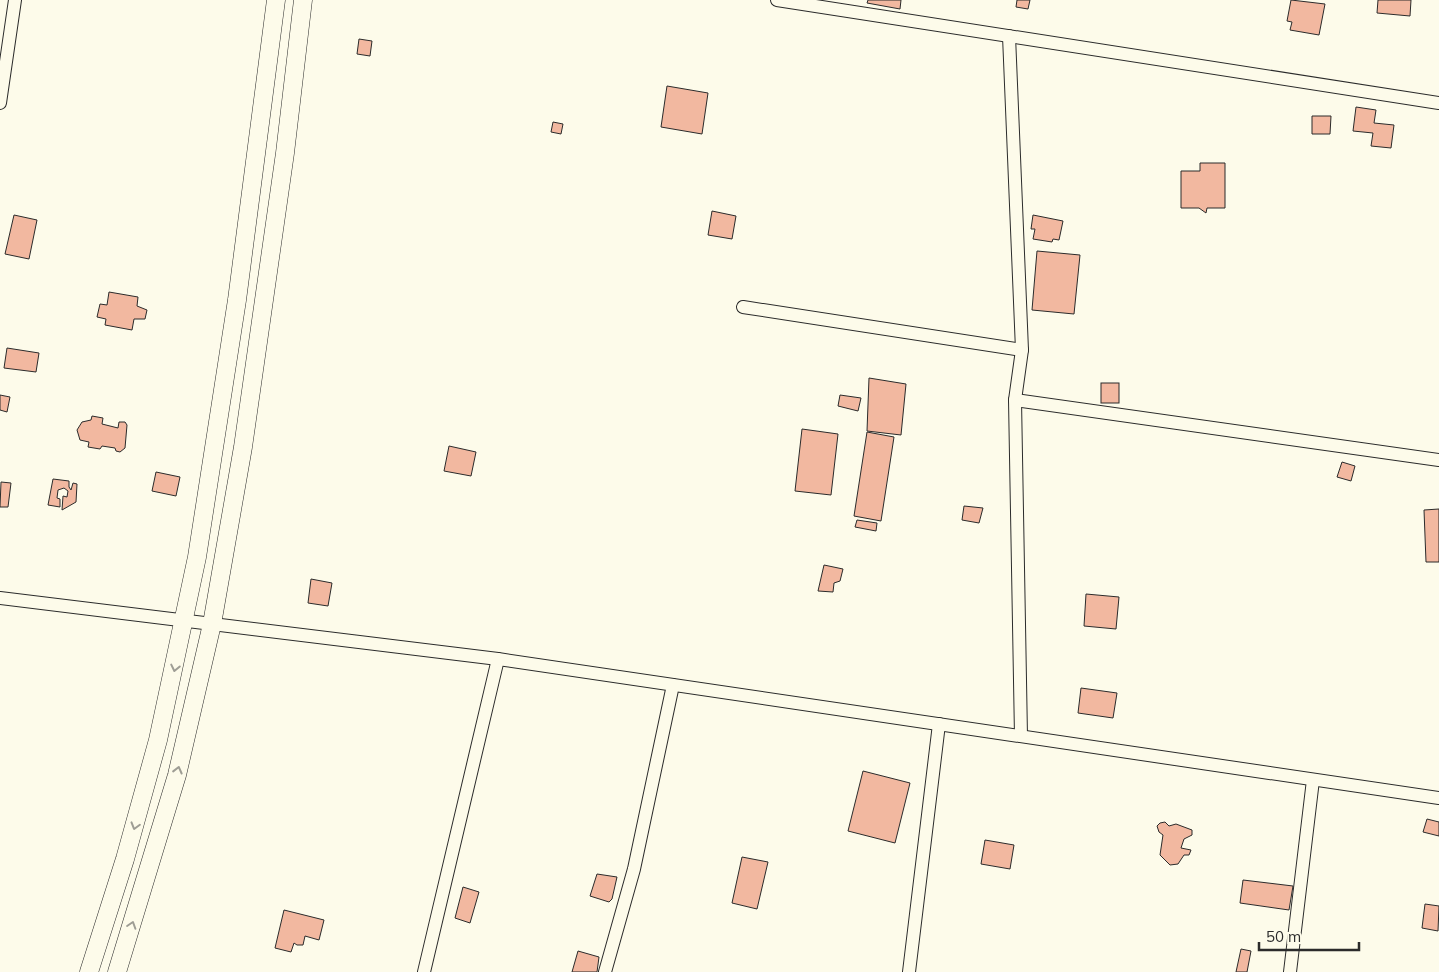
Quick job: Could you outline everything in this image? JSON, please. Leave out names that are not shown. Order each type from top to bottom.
[{"type":"main road","points":[[89,972],[142,800],[184,621],[198,548],[237,300],[276,0]]},
{"type":"main road","points":[[117,972],[175,784],[212,624],[246,428],[285,153],[303,0]]},
{"type":"street","points":[[0,103],[15,0]]},
{"type":"street","points":[[777,0],[1439,103]]},
{"type":"street","points":[[1009,36],[1022,350],[1015,400],[1021,736]]},
{"type":"street","points":[[743,307],[1022,350]]},
{"type":"street","points":[[1015,400],[1439,460]]},
{"type":"street","points":[[0,598],[498,659],[1439,798]]},
{"type":"street","points":[[424,972],[498,659]]},
{"type":"street","points":[[605,972],[634,869],[673,685]]},
{"type":"street","points":[[909,972],[939,724]]},
{"type":"street","points":[[1290,972],[1313,780]]},
{"type":"building","points":[[868,0],[901,0],[900,9],[867,3]]},
{"type":"building","points":[[1017,0],[1030,0],[1028,9],[1016,7]]},
{"type":"building","points":[[1291,0],[1325,4],[1319,35],[1290,30],[1292,22],[1287,21]]},
{"type":"building","points":[[1378,0],[1411,0],[1410,16],[1377,13]]},
{"type":"building","points":[[359,39],[372,41],[370,56],[357,54]]},
{"type":"building","points":[[667,86],[708,93],[702,134],[661,127]]},
{"type":"building","points":[[1356,107],[1376,110],[1374,123],[1394,125],[1391,148],[1371,146],[1373,133],[1353,131]]},
{"type":"building","points":[[1312,116],[1331,116],[1330,134],[1312,134]]},
{"type":"building","points":[[553,122],[563,124],[561,134],[551,132]]},
{"type":"building","points":[[1200,163],[1225,163],[1225,208],[1207,208],[1206,213],[1199,208],[1181,208],[1181,171],[1200,171]]},
{"type":"building","points":[[712,211],[736,216],[732,239],[708,235]]},
{"type":"building","points":[[14,215],[37,220],[29,259],[5,254]]},
{"type":"building","points":[[1033,215],[1063,221],[1059,240],[1053,239],[1052,242],[1033,239],[1035,229],[1031,229]]},
{"type":"building","points":[[1037,251],[1080,255],[1074,314],[1032,310]]},
{"type":"building","points":[[109,292],[138,297],[137,306],[147,310],[145,319],[134,319],[132,330],[105,325],[106,319],[97,317],[100,304],[107,305]]},
{"type":"building","points":[[7,348],[39,353],[36,372],[4,368]]},
{"type":"building","points":[[869,378],[906,384],[901,435],[867,431]]},
{"type":"building","points":[[1101,383],[1119,383],[1119,403],[1101,403]]},
{"type":"building","points":[[0,395],[10,397],[7,412],[0,410]]},
{"type":"building","points":[[840,395],[861,398],[858,411],[838,406]]},
{"type":"building","points":[[92,416],[103,418],[102,424],[118,428],[119,422],[125,422],[127,425],[125,448],[120,452],[116,451],[115,448],[102,446],[100,449],[88,447],[89,442],[80,440],[77,430],[82,422],[91,420]]},
{"type":"building","points":[[802,429],[838,434],[831,495],[795,491]]},
{"type":"building","points":[[867,432],[894,437],[881,521],[854,516]]},
{"type":"building","points":[[449,446],[476,452],[471,476],[444,471]]},
{"type":"building","points":[[1342,462],[1355,466],[1351,481],[1337,477]]},
{"type":"building","points":[[156,472],[180,477],[176,496],[152,491]]},
{"type":"building","points":[[53,479],[69,481],[71,490],[73,483],[77,484],[76,502],[62,510],[63,496],[67,497],[68,491],[64,488],[58,490],[57,498],[60,499],[60,507],[48,505]]},
{"type":"building","points":[[1,482],[11,483],[8,507],[0,507]]},
{"type":"building","points":[[964,506],[983,508],[979,523],[962,520]]},
{"type":"building","points":[[1439,509],[1439,562],[1426,562],[1424,510]]},
{"type":"building","points":[[857,520],[877,523],[876,531],[855,527]]},
{"type":"building","points":[[824,565],[843,569],[840,581],[834,583],[833,592],[818,591]]},
{"type":"building","points":[[311,579],[332,583],[328,606],[308,603]]},
{"type":"building","points":[[1086,594],[1119,597],[1116,629],[1084,626]]},
{"type":"building","points":[[1081,688],[1117,693],[1113,718],[1078,713]]},
{"type":"building","points":[[863,771],[910,783],[895,843],[848,831]]},
{"type":"building","points":[[1427,819],[1439,822],[1439,836],[1423,832]]},
{"type":"building","points":[[1165,822],[1169,826],[1176,824],[1192,830],[1192,835],[1184,839],[1181,848],[1191,850],[1189,855],[1184,855],[1178,864],[1170,865],[1160,855],[1163,835],[1159,832],[1157,826]]},
{"type":"building","points":[[985,840],[1014,845],[1010,869],[981,864]]},
{"type":"building","points":[[742,857],[768,862],[757,909],[732,903]]},
{"type":"building","points":[[597,874],[617,877],[612,899],[609,902],[590,896]]},
{"type":"building","points":[[1243,880],[1293,886],[1289,910],[1240,903]]},
{"type":"building","points":[[463,887],[479,892],[470,923],[455,918]]},
{"type":"building","points":[[1425,904],[1439,906],[1438,931],[1422,928]]},
{"type":"building","points":[[284,910],[324,920],[319,940],[305,936],[303,945],[294,943],[291,952],[275,948]]},
{"type":"building","points":[[1241,949],[1251,951],[1247,972],[1236,972]]},
{"type":"building","points":[[578,951],[599,957],[597,972],[572,972]]}]
